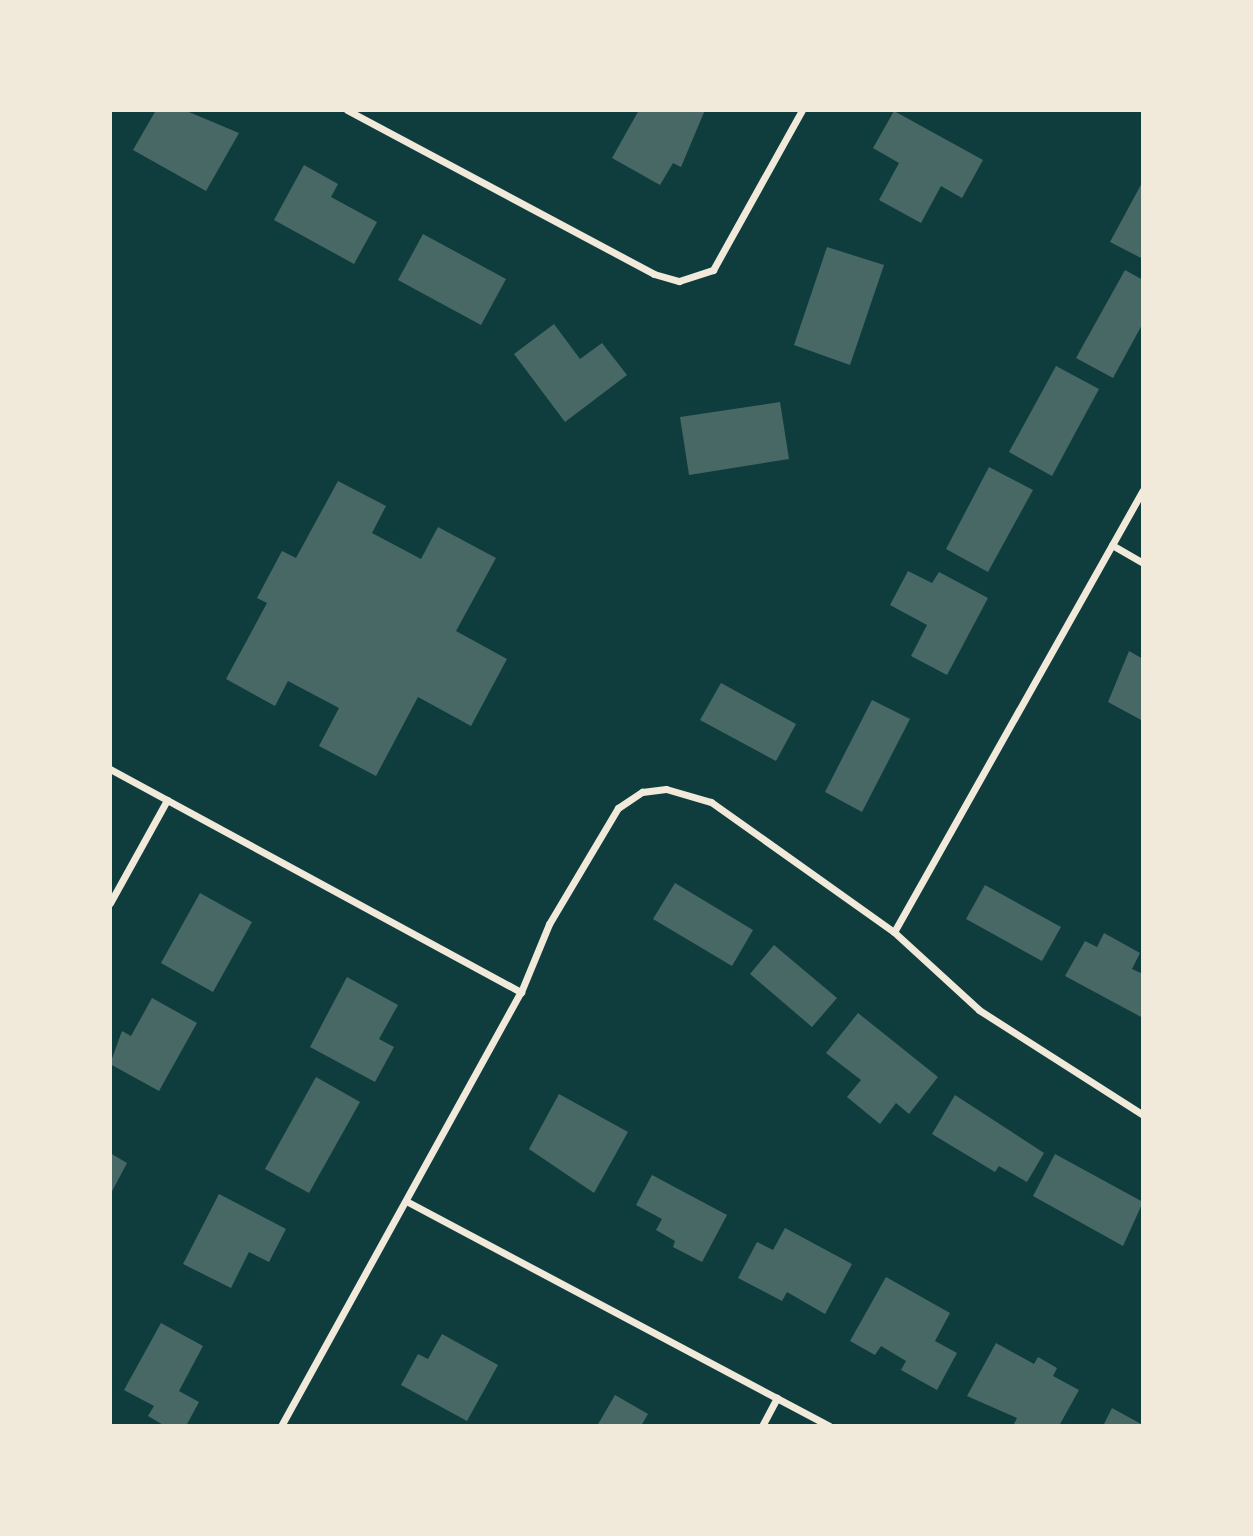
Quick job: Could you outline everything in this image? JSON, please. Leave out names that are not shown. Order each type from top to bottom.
[{"type":"street","points":[[347,110],[654,274],[679,281],[713,270],[802,110]]},
{"type":"street","points":[[894,932],[1143,490]]},
{"type":"street","points":[[1112,545],[1143,563]]},
{"type":"street","points":[[110,769],[521,992]]},
{"type":"street","points":[[281,1426],[408,1202],[521,992],[549,924],[618,808],[642,792],[666,789],[711,802],[894,932],[979,1010],[1143,1115]]},
{"type":"street","points":[[110,903],[167,800]]},
{"type":"street","points":[[408,1202],[829,1426]]},
{"type":"street","points":[[762,1426],[777,1398]]},
{"type":"building","points":[[156,110],[184,110],[239,133],[206,191],[133,150]]},
{"type":"building","points":[[639,110],[705,110],[681,167],[673,163],[660,185],[612,158]]},
{"type":"building","points":[[894,111],[983,160],[962,198],[941,186],[921,223],[879,200],[899,163],[873,148]]},
{"type":"building","points":[[304,165],[338,184],[331,197],[377,222],[354,264],[274,220]]},
{"type":"building","points":[[1143,181],[1143,259],[1110,242]]},
{"type":"building","points":[[423,234],[506,279],[481,325],[398,280]]},
{"type":"building","points":[[827,247],[884,265],[850,365],[794,345]]},
{"type":"building","points":[[1125,270],[1143,280],[1143,323],[1113,378],[1076,358]]},
{"type":"building","points":[[554,324],[580,359],[602,343],[627,375],[565,422],[514,354]]},
{"type":"building","points":[[1056,366],[1099,389],[1052,476],[1009,452]]},
{"type":"building","points":[[780,402],[789,459],[689,475],[680,417]]},
{"type":"building","points":[[989,467],[1033,490],[988,572],[946,549]]},
{"type":"building","points":[[338,481],[386,506],[372,533],[421,559],[438,527],[496,558],[456,631],[507,659],[471,726],[418,697],[376,776],[319,746],[339,708],[288,681],[275,706],[226,679],[267,603],[257,598],[282,551],[296,558]]},
{"type":"building","points":[[908,571],[932,583],[939,572],[988,598],[947,675],[911,656],[927,625],[890,605]]},
{"type":"building","points":[[1129,651],[1143,659],[1143,721],[1108,702]]},
{"type":"building","points":[[721,683],[796,724],[776,761],[700,720]]},
{"type":"building","points":[[872,700],[910,719],[862,812],[825,792]]},
{"type":"building","points":[[675,883],[753,930],[732,966],[653,919]]},
{"type":"building","points":[[985,885],[1061,927],[1042,961],[966,919]]},
{"type":"building","points":[[200,893],[252,922],[213,992],[161,963]]},
{"type":"building","points":[[1104,933],[1140,953],[1132,969],[1143,974],[1143,1018],[1065,976],[1085,941],[1097,947]]},
{"type":"building","points":[[774,945],[837,998],[812,1027],[750,974]]},
{"type":"building","points":[[347,977],[398,1005],[379,1039],[394,1047],[375,1082],[310,1047]]},
{"type":"building","points":[[152,998],[197,1023],[159,1091],[110,1064],[122,1031],[131,1036]]},
{"type":"building","points":[[858,1013],[938,1077],[909,1114],[896,1103],[880,1124],[847,1097],[861,1080],[826,1053]]},
{"type":"building","points":[[316,1077],[360,1102],[309,1193],[265,1169]]},
{"type":"building","points":[[559,1094],[628,1132],[594,1193],[529,1149]]},
{"type":"building","points":[[955,1095],[1044,1153],[1027,1182],[999,1166],[995,1172],[932,1134]]},
{"type":"building","points":[[110,1153],[127,1163],[110,1195]]},
{"type":"building","points":[[1055,1154],[1143,1202],[1123,1246],[1033,1196]]},
{"type":"building","points":[[652,1175],[727,1215],[702,1262],[673,1247],[675,1241],[656,1230],[662,1219],[636,1205]]},
{"type":"building","points":[[219,1194],[286,1229],[269,1262],[249,1252],[231,1288],[183,1264]]},
{"type":"building","points":[[785,1228],[852,1264],[825,1314],[787,1292],[782,1301],[738,1278],[757,1242],[773,1250]]},
{"type":"building","points":[[886,1277],[950,1313],[935,1341],[957,1353],[937,1390],[901,1370],[906,1361],[881,1346],[875,1355],[850,1341]]},
{"type":"building","points":[[161,1323],[203,1346],[179,1391],[199,1402],[186,1426],[165,1426],[148,1416],[154,1406],[124,1390]]},
{"type":"building","points":[[442,1334],[498,1365],[467,1421],[401,1385],[418,1354],[428,1359]]},
{"type":"building","points":[[996,1343],[1034,1364],[1038,1357],[1057,1368],[1053,1376],[1079,1390],[1059,1426],[1013,1426],[1017,1418],[967,1396]]},
{"type":"building","points":[[615,1395],[648,1414],[641,1426],[597,1426]]},
{"type":"building","points":[[1112,1408],[1143,1425],[1143,1426],[1103,1426]]}]
